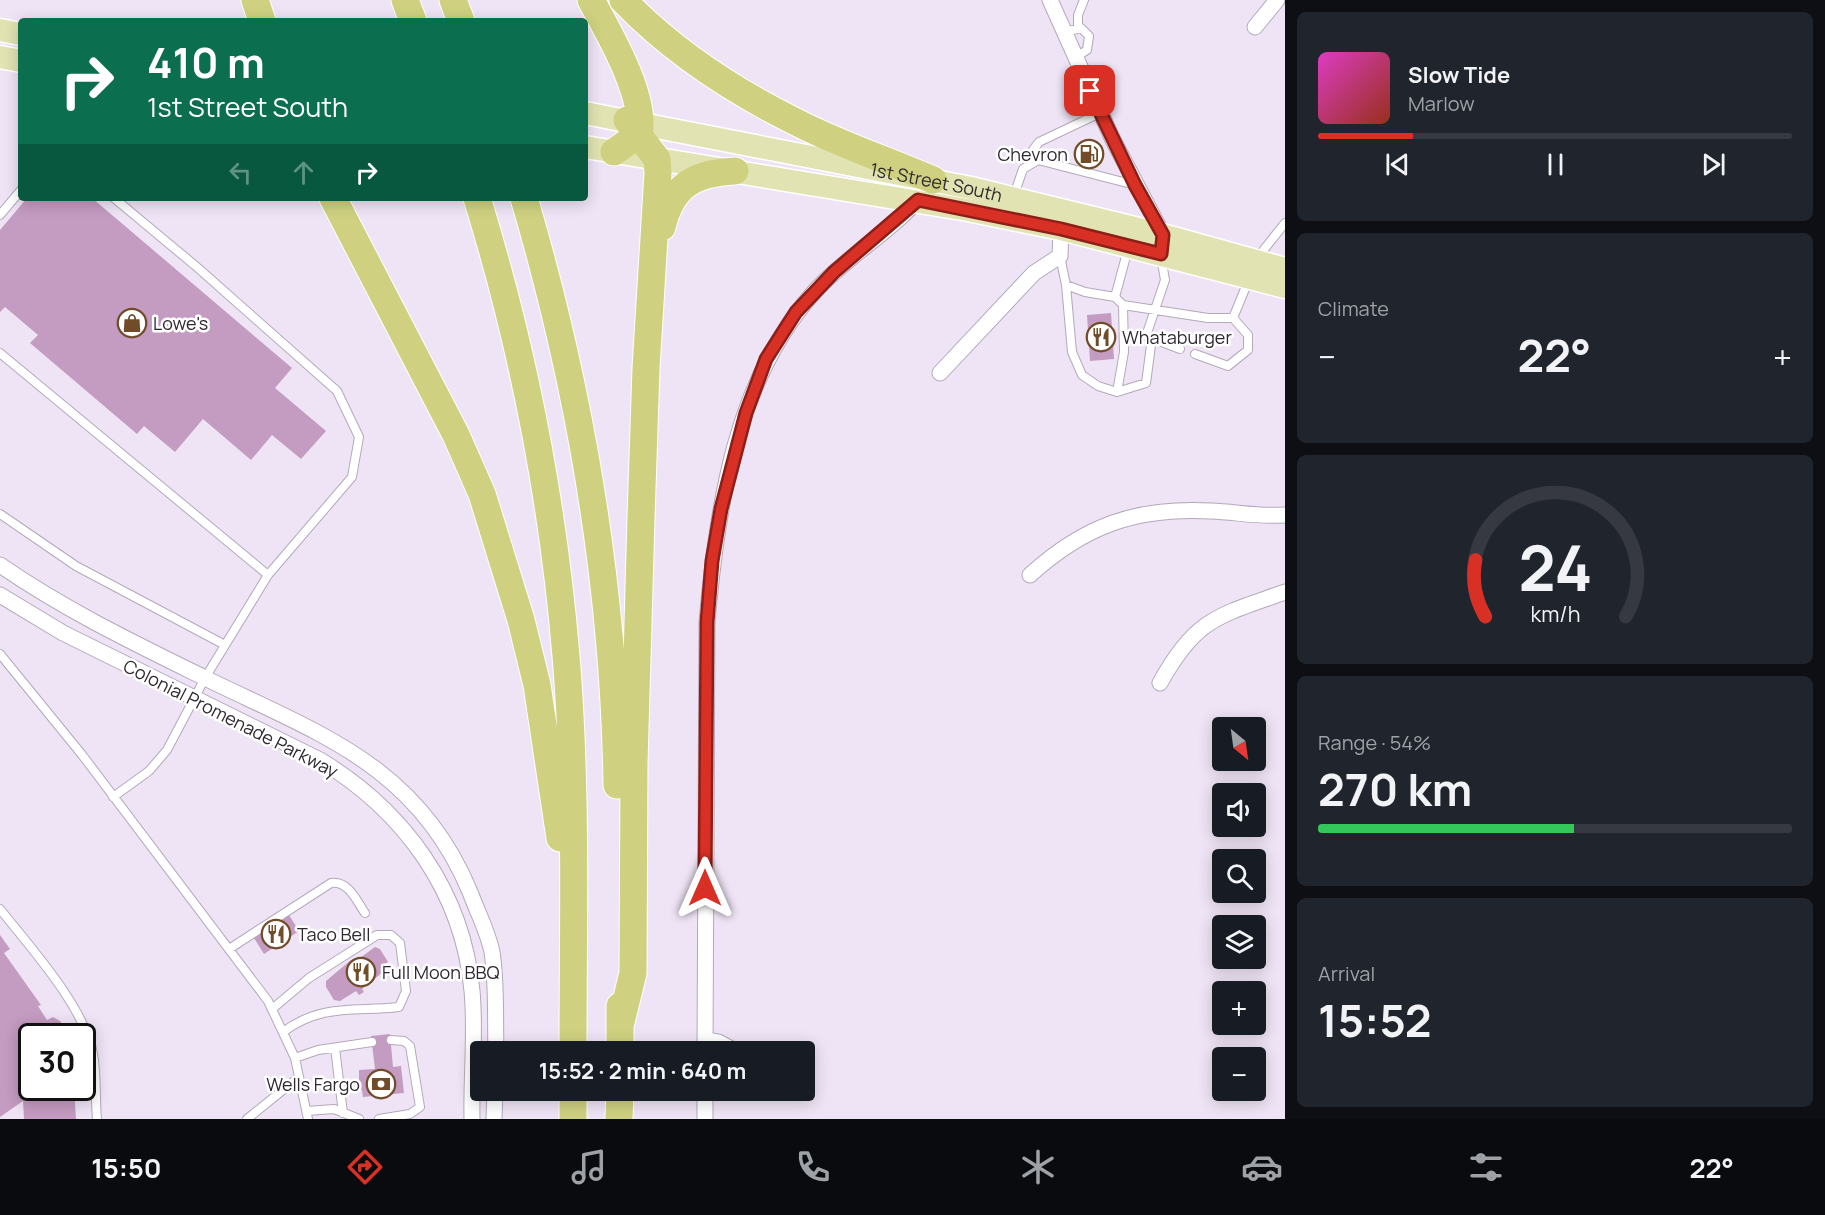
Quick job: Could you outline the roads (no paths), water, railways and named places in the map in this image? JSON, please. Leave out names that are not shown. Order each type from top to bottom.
[{"type":"highway","points":[[254,0],[256,10],[254,18]]},
{"type":"highway","points":[[254,0],[261,18]]},
{"type":"highway","points":[[405,0],[412,18]]},
{"type":"highway","points":[[453,0],[460,18]]},
{"type":"highway","points":[[591,0],[627,72],[629,124],[657,159],[641,507],[634,763],[633,973],[621,1022]]},
{"type":"highway","points":[[623,0],[692,59],[769,108],[925,190]]},
{"type":"highway","points":[[598,149],[629,124]]},
{"type":"highway","points":[[654,257],[664,219],[676,193],[692,180],[712,172],[735,171]]},
{"type":"highway","points":[[335,201],[451,425],[482,494],[521,620],[537,685],[572,904]]},
{"type":"highway","points":[[478,201],[518,351],[538,442],[553,538],[569,705],[573,779],[573,1041]]},
{"type":"highway","points":[[525,201],[572,387],[584,449],[605,596],[616,761],[620,1041]]},
{"type":"highway","points":[[573,1101],[573,1119]]},
{"type":"highway","points":[[620,1101],[620,1119]]},
{"type":"main road","points":[[0,30],[18,33]]},
{"type":"main road","points":[[0,57],[18,60]]},
{"type":"main road","name":"1st Street South","points":[[588,114],[925,190],[1129,246],[1162,244]]},
{"type":"main road","name":"1st Street South","points":[[598,149],[735,171],[1013,199],[1252,269],[1285,287]]},
{"type":"main road","name":"1st Street South","points":[[1252,269],[1285,269]]},
{"type":"street","points":[[1050,0],[1071,30],[1076,57],[1162,244]]},
{"type":"street","points":[[1255,27],[1277,0]]},
{"type":"street","points":[[705,1041],[707,622],[712,561],[737,442],[766,359],[791,320],[834,272],[925,190]]},
{"type":"street","points":[[940,373],[1034,273],[1060,256],[1061,229]]},
{"type":"street","points":[[1030,576],[1068,546],[1097,528],[1118,519],[1179,510],[1285,516]]},
{"type":"street","name":"Colonial Promenade Parkway","points":[[0,565],[61,605],[328,736],[369,761],[419,808],[440,832],[456,858],[492,950],[496,1041]]},
{"type":"street","points":[[1160,683],[1183,645],[1203,626],[1222,615],[1285,592]]},
{"type":"street","name":"Colonial Promenade Parkway","points":[[0,595],[63,633],[320,760],[351,779],[401,825],[424,856],[451,908],[466,954],[472,992],[471,1119]]},
{"type":"street","points":[[494,1119],[495,1101]]},
{"type":"street","points":[[705,1101],[705,1119]]},
{"type":"lane","points":[[1071,30],[1084,0]]},
{"type":"lane","points":[[1034,161],[1033,150],[1039,142],[1100,113]]},
{"type":"lane","points":[[1034,161],[1135,185]]},
{"type":"lane","points":[[1013,199],[1020,172],[1034,161]]},
{"type":"lane","points":[[0,214],[18,193]]},
{"type":"lane","points":[[113,797],[149,771],[167,750],[225,645],[268,575],[352,477],[359,437],[337,390],[117,201]]},
{"type":"lane","points":[[1233,318],[1252,269],[1285,223]]},
{"type":"lane","points":[[1162,244],[1165,280],[1153,308],[1146,336],[1180,349]]},
{"type":"lane","points":[[1115,297],[1129,246]]},
{"type":"lane","points":[[1060,256],[1066,285],[1072,352],[1082,375],[1098,386],[1117,392],[1146,383],[1152,338]]},
{"type":"lane","points":[[1066,285],[1085,292],[1115,297],[1123,305],[1208,318],[1233,318],[1248,335],[1248,350],[1228,366],[1195,354]]},
{"type":"lane","points":[[1117,392],[1124,352],[1123,305]]},
{"type":"lane","points":[[0,353],[268,575]]},
{"type":"lane","points":[[0,514],[76,566],[225,645]]},
{"type":"lane","points":[[0,654],[230,949],[272,1010],[295,1058],[308,1115],[334,1109],[359,1119]]},
{"type":"lane","points":[[230,949],[331,884],[341,883],[348,888],[364,913]]},
{"type":"lane","points":[[0,909],[55,980],[78,1015],[93,1053],[97,1119]]},
{"type":"lane","points":[[272,1010],[309,978],[377,935],[392,935],[400,943],[406,991],[399,1007],[375,1010],[345,1008],[319,1013],[298,1021],[283,1032]]},
{"type":"lane","points":[[380,1119],[410,1114],[420,1107],[410,1046],[404,1041],[391,1040]]},
{"type":"lane","points":[[295,1058],[372,1041]]},
{"type":"lane","points":[[335,1048],[343,1113]]},
{"type":"lane","points":[[247,1119],[299,1077]]},
{"type":"place","name":"Chevron","points":[[1089,154]]},
{"type":"place","name":"Lowe's","points":[[132,323]]},
{"type":"place","name":"Whataburger","points":[[1101,337]]},
{"type":"place","name":"Taco Bell","points":[[276,934]]},
{"type":"place","name":"Full Moon BBQ","points":[[361,972]]},
{"type":"place","name":"Wells Fargo","points":[[381,1084]]}]
